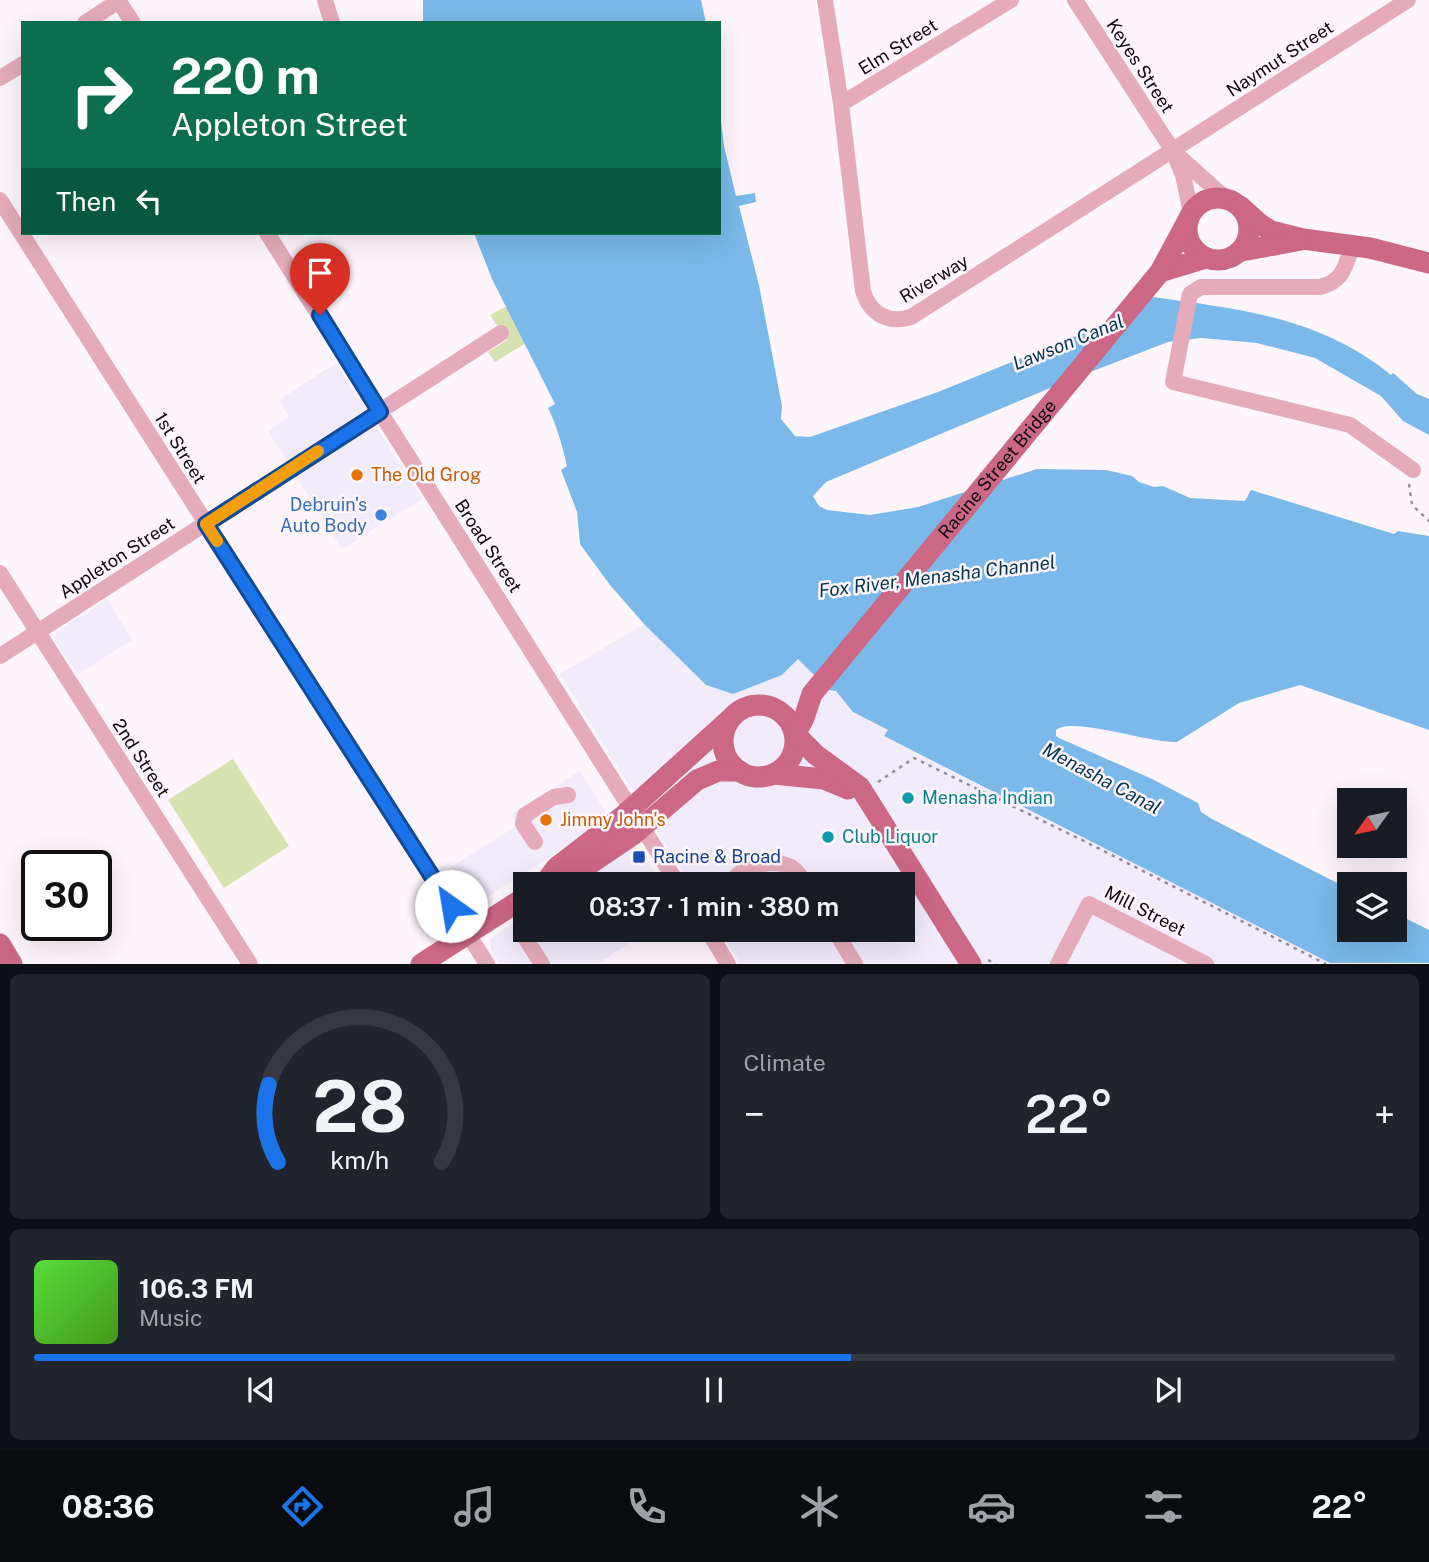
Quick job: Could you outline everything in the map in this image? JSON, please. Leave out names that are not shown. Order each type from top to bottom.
[{"type":"main road","points":[[1206,258],[1192,246],[1188,238],[1189,217],[1206,200],[1215,197],[1233,202],[1265,228],[1303,239],[1353,245],[1429,263]]},
{"type":"main road","points":[[1233,202],[1249,222],[1250,231],[1242,251]]},
{"type":"main road","name":"Racine Street Bridge","points":[[812,694],[1160,272],[1189,217]]},
{"type":"main road","points":[[1160,272],[1206,258],[1226,260],[1242,251],[1303,239]]},
{"type":"main road","points":[[637,818],[738,711],[749,705],[786,704],[812,694]]},
{"type":"main road","points":[[730,719],[724,730],[723,742],[731,764],[751,776],[775,774],[785,767],[792,757],[796,746],[795,734],[804,719],[812,694]]},
{"type":"main road","points":[[773,706],[785,714],[795,734],[816,755],[860,787],[870,791],[980,962]]},
{"type":"main road","points":[[554,872],[557,867],[706,775],[718,771],[740,771]]},
{"type":"main road","points":[[775,774],[834,782],[870,791]]},
{"type":"main road","points":[[421,964],[513,905]]},
{"type":"main road","points":[[0,944],[12,964]]},
{"type":"street","points":[[88,21],[119,0],[132,21]]},
{"type":"street","points":[[325,0],[331,21]]},
{"type":"street","name":"Riverway","points":[[825,0],[841,104],[863,291],[872,310],[890,320],[911,317],[1173,151]]},
{"type":"street","name":"Elm Street","points":[[841,104],[1011,0]]},
{"type":"street","name":"Keyes Street","points":[[1075,0],[1173,151],[1183,175],[1189,217]]},
{"type":"street","name":"Naymut Street","points":[[1173,151],[1408,0]]},
{"type":"street","points":[[0,78],[21,65]]},
{"type":"street","name":"Keyes Street","points":[[1173,151],[1233,202]]},
{"type":"street","name":"1st Street","points":[[0,200],[21,233]]},
{"type":"street","name":"1st Street","points":[[22,235],[487,964]]},
{"type":"street","name":"Broad Street","points":[[268,235],[671,872]]},
{"type":"street","points":[[1353,245],[1341,277],[1332,284],[1320,287],[1201,287],[1188,297],[1173,382],[1350,425],[1413,470]]},
{"type":"street","name":"Appleton Street","points":[[0,656],[501,333]]},
{"type":"street","name":"2nd Street","points":[[0,573],[250,964]]},
{"type":"street","points":[[535,842],[523,824],[525,815],[554,797],[568,795]]},
{"type":"street","points":[[741,872],[769,864],[783,864],[796,872]]},
{"type":"street","name":"Mill Street","points":[[1058,964],[1089,904],[1206,964]]},
{"type":"street","points":[[528,942],[542,964]]},
{"type":"street","points":[[715,942],[728,964]]},
{"type":"street","points":[[842,942],[855,964]]},
{"type":"path","points":[[1413,470],[1408,489],[1409,498],[1415,510],[1429,521]]},
{"type":"path","points":[[870,791],[914,758],[1326,964]]},
{"type":"path","points":[[980,962],[996,964]]},
{"type":"shaded area","points":[[336,363],[422,499],[342,549],[268,431],[289,417],[279,400]]},
{"type":"shaded area","points":[[107,599],[132,640],[78,674],[56,642],[55,636],[58,631]]},
{"type":"shaded area","points":[[644,624],[706,685],[733,694],[782,675],[798,659],[836,691],[853,712],[888,731],[885,737],[1330,963],[740,963],[726,942],[915,942],[915,872],[683,872],[560,674]]},
{"type":"shaded area","points":[[580,771],[610,819],[526,872],[513,872],[513,880],[479,902],[472,900],[451,867],[518,825],[511,814]]},
{"type":"shaded area","points":[[630,847],[637,847],[646,852],[645,858],[654,872],[591,872]]},
{"type":"shaded area","points":[[513,923],[513,942],[631,942],[599,963],[500,963],[491,950],[490,939]]},
{"type":"green space","points":[[507,306],[526,343],[495,362],[488,352],[507,340],[490,315]]},
{"type":"green space","points":[[233,759],[289,846],[224,888],[168,800]]},
{"type":"water","points":[[423,0],[701,0],[706,21],[423,21]]},
{"type":"water","points":[[721,121],[736,196],[755,193],[756,202],[739,206],[759,285],[782,406],[781,419],[795,436],[810,437],[938,392],[1135,312],[1152,297],[1247,312],[1307,328],[1336,340],[1364,355],[1391,375],[1393,373],[1417,394],[1429,399],[1429,435],[1403,421],[1381,396],[1315,358],[1257,343],[1201,338],[1168,342],[1067,381],[826,482],[813,496],[819,506],[827,510],[870,515],[918,507],[1037,469],[1106,470],[1132,476],[1139,482],[1154,487],[1163,486],[1190,498],[1245,501],[1251,490],[1394,534],[1398,531],[1429,536],[1429,730],[1300,685],[1239,703],[1177,742],[1078,726],[1056,730],[1056,736],[1150,778],[1198,803],[1201,812],[1212,819],[1337,883],[1337,942],[1407,942],[1407,919],[1429,930],[1429,963],[1330,963],[884,736],[888,730],[853,712],[836,691],[829,690],[798,659],[782,675],[733,694],[706,685],[644,624],[610,585],[580,544],[577,512],[561,470],[567,466],[548,408],[555,404],[492,279],[475,235],[721,235]]},
{"type":"slow traffic","points":[[217,541],[206,524],[318,451]]},
{"type":"place","name":"The Old Grog","points":[[357,475]]},
{"type":"place","name":"Debruin's Auto Body","points":[[381,515]]},
{"type":"place","name":"Menasha Indian","points":[[908,798]]},
{"type":"place","name":"Jimmy John's","points":[[546,820]]},
{"type":"place","name":"Club Liquor","points":[[828,837]]},
{"type":"place","name":"Racine & Broad","points":[[639,857]]},
{"type":"route","points":[[320,315],[380,412],[206,524],[451,906]]},
{"type":"water label","name":"Lawson Canal","points":[[1068,342]]},
{"type":"water label","name":"Fox River, Menasha Channel","points":[[937,576]]},
{"type":"water label","name":"Menasha Canal","points":[[1102,778]]}]
